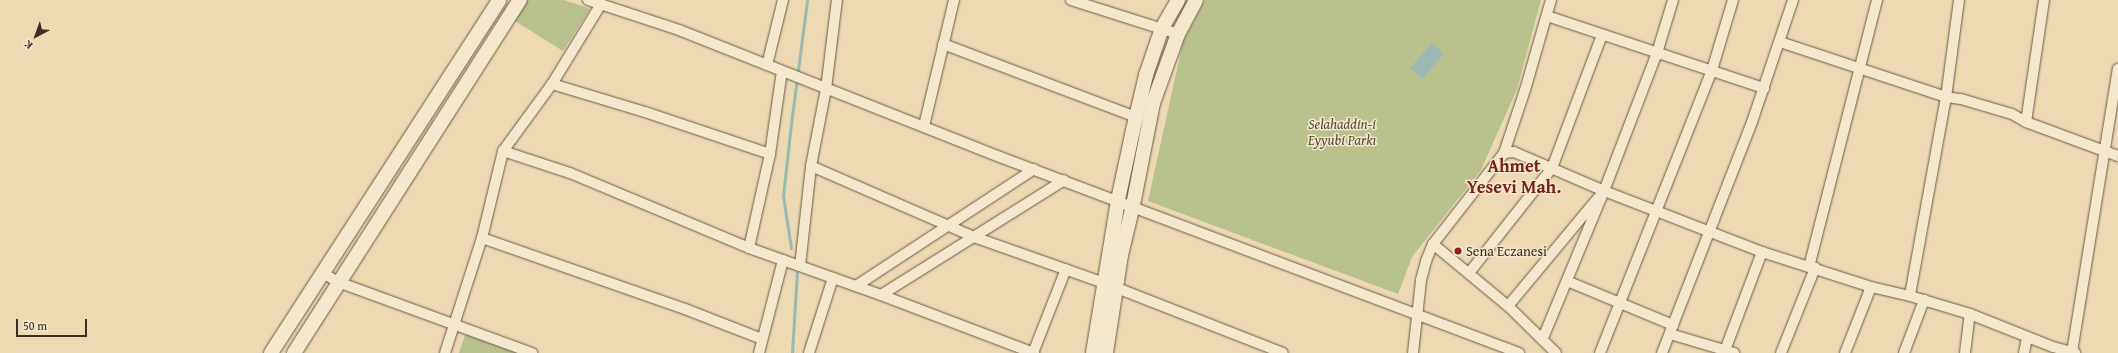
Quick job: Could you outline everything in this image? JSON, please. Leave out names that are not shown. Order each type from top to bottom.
[{"type":"main road","points":[[271,353],[499,0]]},
{"type":"main road","points":[[294,353],[338,282],[520,0]]},
{"type":"main road","points":[[1106,353],[1110,286],[1118,200],[1146,75],[1162,28],[1178,0]]},
{"type":"main road","points":[[1093,353],[1110,286],[1121,255],[1133,205],[1153,103],[1178,34],[1196,0]]},
{"type":"street","points":[[588,0],[679,30],[826,89],[1034,169],[1133,205],[1519,353]]},
{"type":"street","points":[[767,65],[783,0]]},
{"type":"street","points":[[800,266],[811,166],[826,89],[837,0]]},
{"type":"street","points":[[924,126],[954,0]]},
{"type":"street","points":[[1071,0],[1178,34]]},
{"type":"street","points":[[1413,353],[1421,280],[1426,261],[1433,244],[1504,153],[1551,0]]},
{"type":"street","points":[[1543,338],[1604,190],[1657,53],[1673,0]]},
{"type":"street","points":[[1600,353],[1658,210],[1712,70],[1733,0]]},
{"type":"street","points":[[1662,353],[1764,88],[1793,0]]},
{"type":"street","points":[[1781,353],[1812,268],[1877,0]]},
{"type":"street","points":[[1910,296],[1946,97],[1960,0]]},
{"type":"street","points":[[2026,122],[2044,0]]},
{"type":"street","points":[[445,353],[482,238],[503,151],[552,84],[601,4]]},
{"type":"street","points":[[1547,16],[1602,36],[1712,70],[1764,88]]},
{"type":"street","points":[[1469,273],[1552,168],[1602,36]]},
{"type":"street","points":[[1780,42],[1946,97],[1976,103],[2012,114],[2026,122],[2118,156]]},
{"type":"street","points":[[943,44],[1136,117]]},
{"type":"street","points":[[1504,153],[1514,152],[1604,190],[1658,210],[1709,233],[1762,252],[1871,287],[1910,296],[1970,314],[2053,347],[2073,352],[2118,69]]},
{"type":"street","points":[[749,248],[786,73]]},
{"type":"street","points":[[552,84],[645,112],[770,154]]},
{"type":"street","points":[[503,151],[570,173],[749,248],[881,295],[1034,353],[1066,269]]},
{"type":"street","points":[[811,166],[974,237],[1066,269],[1283,353]]},
{"type":"street","points":[[856,286],[1034,169]]},
{"type":"street","points":[[881,295],[1064,180]]},
{"type":"street","points":[[1508,306],[1604,190]]},
{"type":"street","points":[[482,238],[685,309],[762,339]]},
{"type":"street","points":[[1433,244],[1508,306],[1543,338],[1547,346],[1556,353]]},
{"type":"street","points":[[1567,282],[1620,303],[1672,330],[1728,352],[1762,252]]},
{"type":"street","points":[[759,353],[783,260]]},
{"type":"street","points":[[323,273],[338,282],[532,353]]},
{"type":"street","points":[[809,353],[833,278]]},
{"type":"street","points":[[1845,353],[1871,287]]},
{"type":"street","points":[[1904,353],[1924,300]]},
{"type":"street","points":[[1965,353],[1970,314]]},
{"type":"street","points":[[2024,353],[2027,337]]},
{"type":"green space","points":[[528,0],[564,0],[590,9],[563,51],[515,21]]},
{"type":"green space","name":"Selahaddin-i Eyyubi Parkı","points":[[1205,0],[1541,0],[1517,89],[1481,170],[1412,257],[1398,294],[1148,201],[1183,42]]},
{"type":"green space","points":[[466,332],[522,353],[459,353]]},
{"type":"water","points":[[1432,43],[1444,54],[1422,79],[1410,68]]},
{"type":"waterway","points":[[791,248],[783,196],[807,0]]},
{"type":"waterway","points":[[792,353],[797,272]]},
{"type":"place","name":"Sena Eczanesi","points":[[1458,251]]},
{"type":"district","name":"Ahmet Yesevi Mah.","points":[[1514,177]]}]
